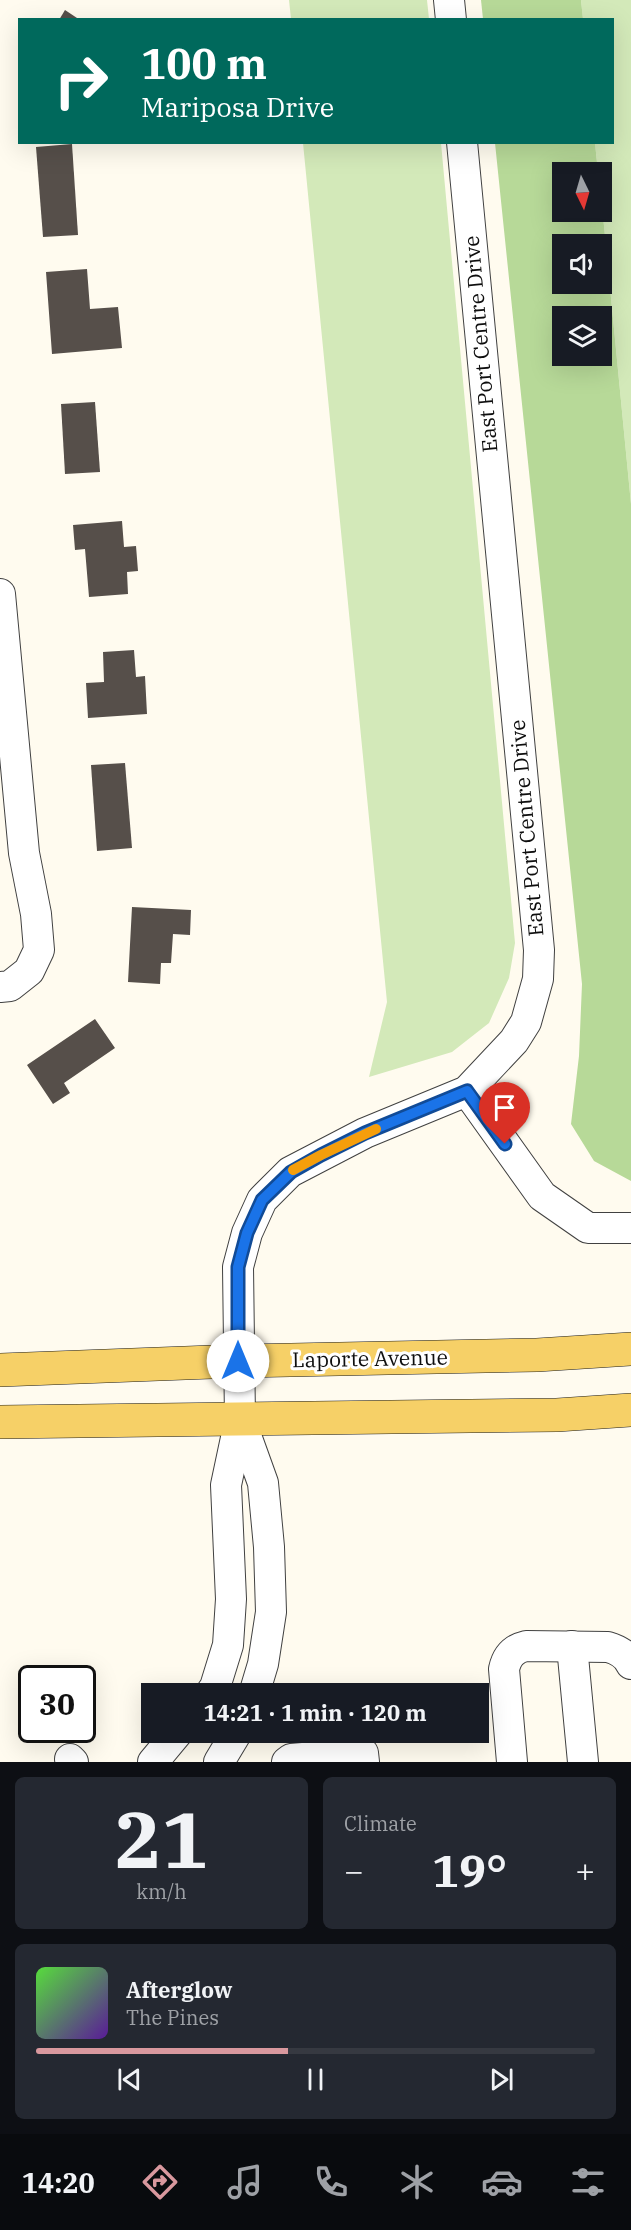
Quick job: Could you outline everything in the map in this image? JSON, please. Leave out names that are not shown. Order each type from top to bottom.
[{"type":"main road","name":"Laporte Avenue","points":[[0,1370],[238,1361],[537,1355],[631,1349]]},
{"type":"main road","points":[[0,1422],[557,1415],[631,1410]]},
{"type":"street","points":[[449,0],[451,18]]},
{"type":"street","name":"East Port Centre Drive","points":[[240,1419],[238,1267],[247,1233],[262,1200],[291,1172],[321,1155],[365,1133],[467,1091],[514,1041],[526,1022],[538,979],[539,950],[462,144]]},
{"type":"street","points":[[0,594],[24,853],[36,914],[39,950],[29,971],[10,986],[0,987]]},
{"type":"street","points":[[467,1091],[542,1196],[588,1228],[631,1228]]},
{"type":"street","points":[[216,1683],[228,1645],[231,1599],[226,1485],[240,1419]]},
{"type":"street","points":[[240,1419],[263,1483],[269,1547],[271,1612],[263,1664],[257,1683]]},
{"type":"street","points":[[512,1762],[504,1670],[506,1661],[517,1648],[526,1646],[608,1647],[619,1650],[631,1664]]},
{"type":"street","points":[[572,1646],[583,1762]]},
{"type":"street","points":[[219,1762],[230,1743]]},
{"type":"street","points":[[153,1762],[172,1744]]},
{"type":"street","points":[[287,1762],[291,1759],[363,1753],[364,1762]]},
{"type":"green space","points":[[289,0],[427,0],[429,18],[291,18]]},
{"type":"green space","points":[[481,0],[581,0],[583,18],[483,18]]},
{"type":"green space","points":[[581,0],[631,0],[631,504],[611,294],[612,234],[605,234],[604,222],[612,222],[612,162],[597,162],[595,144],[614,144],[614,18],[583,18]]},
{"type":"green space","points":[[303,144],[441,144],[515,943],[509,978],[489,1023],[452,1052],[369,1077],[387,1002]]},
{"type":"green space","points":[[495,144],[595,144],[597,162],[552,162],[552,222],[604,222],[605,234],[552,234],[552,294],[611,294],[612,306],[552,306],[552,366],[612,366],[612,308],[631,504],[631,1181],[594,1161],[571,1124],[579,1056],[582,984]]},
{"type":"building","points":[[65,10],[77,18],[60,18]]},
{"type":"building","points":[[72,144],[78,235],[43,237],[36,147]]},
{"type":"building","points":[[87,269],[90,309],[118,307],[122,348],[52,354],[46,272]]},
{"type":"building","points":[[95,402],[100,472],[65,474],[61,404]]},
{"type":"building","points":[[122,521],[124,547],[136,546],[138,571],[127,572],[128,594],[89,597],[85,549],[75,550],[73,525]]},
{"type":"building","points":[[134,650],[136,677],[145,676],[147,714],[88,718],[86,683],[104,682],[103,652]]},
{"type":"building","points":[[125,763],[132,848],[97,851],[91,765]]},
{"type":"building","points":[[132,907],[191,910],[190,935],[173,934],[171,963],[161,963],[160,984],[128,982]]},
{"type":"building","points":[[95,1019],[115,1048],[64,1083],[70,1093],[53,1104],[27,1065]]},
{"type":"slow traffic","points":[[293,1170],[376,1129]]},
{"type":"route","points":[[238,1361],[238,1267],[247,1233],[262,1200],[291,1172],[365,1133],[467,1091],[505,1144]]}]
